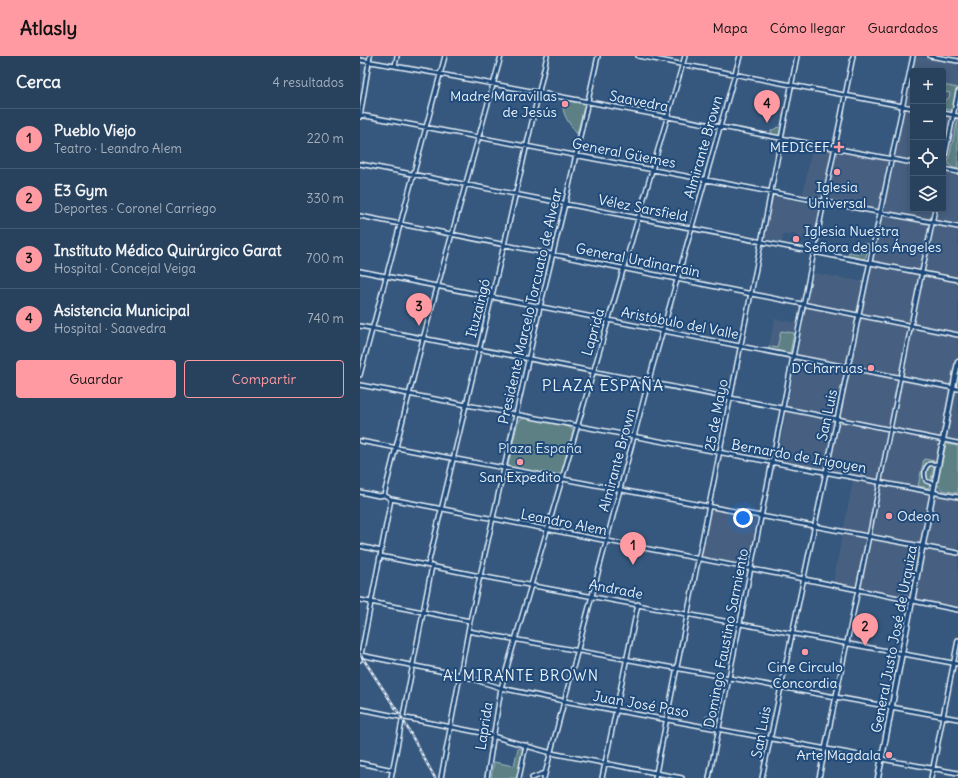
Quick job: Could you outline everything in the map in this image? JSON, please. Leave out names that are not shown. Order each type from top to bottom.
[{"type":"street","points":[[360,116],[370,56]]},
{"type":"street","points":[[395,66],[397,56]]},
{"type":"street","points":[[360,375],[445,56]]},
{"type":"street","points":[[384,495],[408,394],[501,56]]},
{"type":"street","name":"Ituzaingó","points":[[392,778],[441,509],[492,297],[547,56]]},
{"type":"street","name":"Presidente Marcelo Torcuato de Alvear","points":[[441,778],[470,621],[598,56]]},
{"type":"street","points":[[638,56],[910,107]]},
{"type":"street","name":"Laprida","points":[[487,778],[501,688],[514,640],[685,56]]},
{"type":"street","name":"Almirante Brown","points":[[544,778],[648,383],[664,331],[740,56]]},
{"type":"street","name":"25 de Mayo","points":[[655,778],[771,192],[796,56]]},
{"type":"street","name":"Domingo Faustino Sarmiento","points":[[709,778],[853,56]]},
{"type":"street","name":"San Luis","points":[[762,778],[913,56]]},
{"type":"street","points":[[930,56],[958,62]]},
{"type":"street","name":"Saavedra","points":[[360,60],[910,163]]},
{"type":"street","points":[[946,151],[958,92]]},
{"type":"street","points":[[946,114],[958,116]]},
{"type":"street","name":"General Güemes","points":[[360,116],[426,127],[958,227]]},
{"type":"street","name":"Vélez Sarsfield","points":[[360,164],[466,186],[958,280]]},
{"type":"street","points":[[946,168],[958,172]]},
{"type":"street","points":[[819,778],[891,429],[934,212]]},
{"type":"street","name":"General Urdinarrain","points":[[360,216],[958,335]]},
{"type":"street","name":"Aristóbulo del Valle","points":[[360,271],[956,389]]},
{"type":"street","points":[[360,326],[958,443]]},
{"type":"street","name":"General Justo José de Urquiza","points":[[878,778],[943,440],[956,389],[958,362]]},
{"type":"street","name":"Bernardo de Irigoyen","points":[[360,385],[958,497]]},
{"type":"street","points":[[360,441],[958,553]]},
{"type":"street","points":[[935,485],[926,481],[924,476],[926,467],[930,464],[939,464]]},
{"type":"street","name":"Leandro Alem","points":[[360,492],[379,496],[384,495],[391,499],[958,610]]},
{"type":"street","points":[[360,660],[391,499]]},
{"type":"street","points":[[360,546],[381,551]]},
{"type":"street","name":"Andrade","points":[[380,556],[480,576],[531,584],[958,664]]},
{"type":"street","points":[[360,600],[470,621]]},
{"type":"street","points":[[602,778],[638,604]]},
{"type":"street","points":[[468,631],[958,719]]},
{"type":"street","points":[[932,778],[958,640]]},
{"type":"street","name":"Juan José Paso","points":[[360,655],[460,675],[501,688],[564,701],[958,773]]},
{"type":"street","points":[[360,709],[493,736],[551,753],[682,778]]},
{"type":"street","points":[[519,778],[526,745]]},
{"type":"street","points":[[360,763],[393,770]]},
{"type":"street","points":[[532,778],[545,773]]},
{"type":"shaded area","points":[[914,56],[958,63],[958,607],[833,583],[854,476],[777,461],[813,273],[865,282],[879,210],[803,195],[813,143],[894,158],[910,76],[910,212],[946,212],[946,68],[912,68]]},
{"type":"shaded area","points":[[765,87],[771,88],[767,105],[760,104],[763,89],[765,89]]},
{"type":"shaded area","points":[[773,196],[820,206],[814,239],[809,238],[809,235],[806,235],[805,239],[795,237],[796,234],[791,233],[790,236],[783,234],[782,242],[765,238]]},
{"type":"shaded area","points":[[775,319],[797,323],[794,333],[781,331],[777,348],[769,346]]},
{"type":"shaded area","points":[[711,509],[756,519],[753,542],[746,565],[702,557],[701,555]]},
{"type":"green space","points":[[946,86],[958,88],[954,108],[951,110],[946,109],[946,100],[949,98],[950,93],[946,92]]},
{"type":"green space","points":[[563,100],[585,104],[577,134],[564,114]]},
{"type":"green space","points":[[958,119],[958,169],[952,167],[948,162]]},
{"type":"green space","points":[[778,127],[782,128],[779,137],[771,135],[771,131]]},
{"type":"green space","points":[[862,243],[869,244],[866,257],[864,259],[848,256],[849,252],[860,254]]},
{"type":"green space","points":[[781,331],[794,333],[790,353],[769,349],[769,346],[777,348]]},
{"type":"green space","name":"Plaza España","points":[[525,418],[569,427],[573,430],[573,435],[562,472],[558,474],[545,475],[512,468],[508,465],[517,425],[520,420]]},
{"type":"green space","points":[[946,444],[958,446],[958,493],[942,490],[937,484]]},
{"type":"green space","points":[[924,459],[935,461],[929,488],[918,486]]},
{"type":"green space","points":[[706,716],[711,717],[710,720],[717,721],[715,725],[705,724]]},
{"type":"green space","points":[[518,748],[526,750],[521,778],[491,778],[494,762],[514,766]]},
{"type":"railway","points":[[360,654],[402,718],[435,778]]},
{"type":"place","name":"Madre Maravillas de Jesús","points":[[565,104]]},
{"type":"place","name":"Asistencia Municipal","points":[[767,123]]},
{"type":"place","name":"MEDICEF","points":[[839,147]]},
{"type":"place","name":"Iglesia Universal","points":[[837,172]]},
{"type":"place","name":"Iglesia Nuestra Señora de los Ángeles","points":[[796,239]]},
{"type":"place","name":"Instituto Médico Quirúrgico Garat","points":[[419,326]]},
{"type":"place","name":"D'Charruas","points":[[871,368]]},
{"type":"place","name":"San Expedito","points":[[520,462]]},
{"type":"place","name":"Odeon","points":[[889,516]]},
{"type":"place","name":"Pueblo Viejo","points":[[633,565]]},
{"type":"place","name":"E3 Gym","points":[[865,646]]},
{"type":"place","name":"Cine Circulo Concordia","points":[[805,652]]},
{"type":"place","name":"Arte Magdala","points":[[889,755]]},
{"type":"district","name":"PLAZA ESPAÑA","points":[[603,385]]},
{"type":"district","name":"ALMIRANTE BROWN","points":[[521,676]]}]
